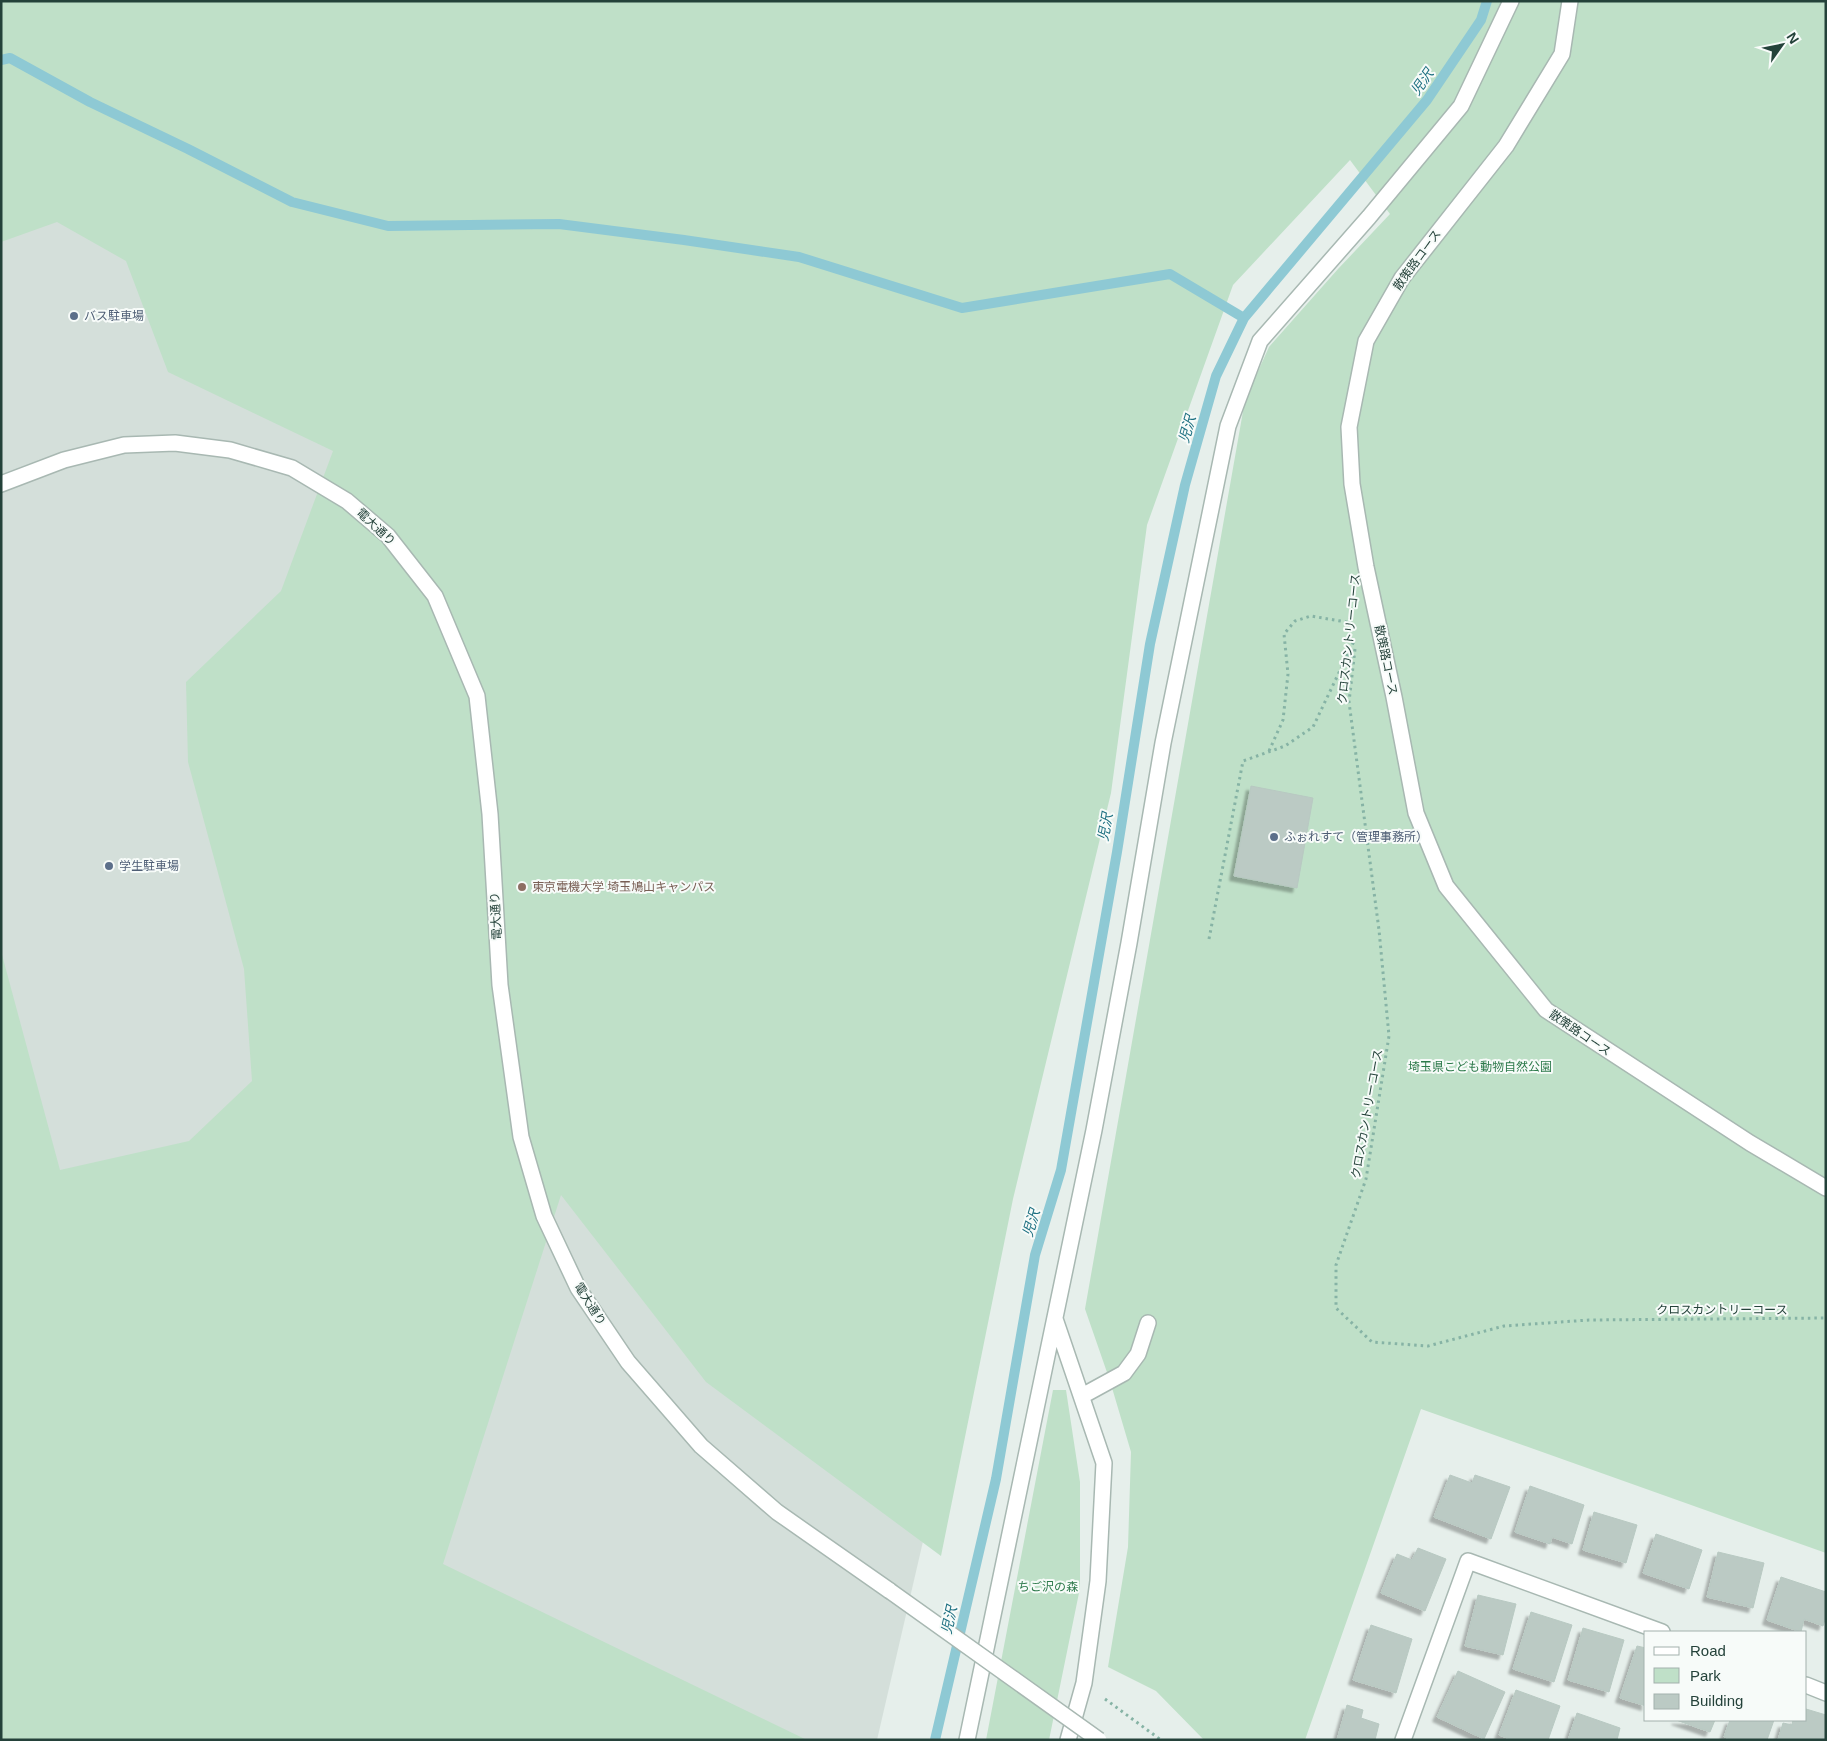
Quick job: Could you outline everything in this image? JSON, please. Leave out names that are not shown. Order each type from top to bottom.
[{"type":"street","points":[[967,1740],[1094,1130],[1126,962],[1162,743],[1228,426],[1260,341],[1370,217],[1461,106],[1512,1]]},
{"type":"street","name":"散策路コース","points":[[1570,1],[1562,54],[1506,146],[1402,278],[1366,341],[1349,427],[1352,484],[1366,566],[1416,813],[1446,886],[1546,1010],[1750,1143],[1826,1188]]},
{"type":"street","name":"電大通り","points":[[1,484],[64,460],[124,445],[175,443],[230,450],[292,468],[347,501],[388,536],[435,596],[477,696],[490,814],[500,985],[521,1137],[544,1216],[578,1288],[628,1362],[701,1446],[777,1512],[1099,1740]]},
{"type":"street","points":[[1054,1317],[1104,1463],[1098,1581],[1084,1683],[1068,1740]]},
{"type":"street","points":[[1082,1396],[1124,1373],[1138,1354],[1148,1323]]},
{"type":"street","points":[[1403,1740],[1468,1561],[1659,1631]]},
{"type":"street","points":[[1807,1685],[1826,1693]]},
{"type":"path","points":[[1209,939],[1243,761],[1269,752],[1283,720],[1288,674],[1284,634],[1295,621],[1312,616],[1379,628]]},
{"type":"path","name":"クロスカントリーコース","points":[[1269,752],[1285,746],[1313,727],[1357,634],[1349,702],[1379,930],[1389,1036],[1366,1179],[1336,1265],[1336,1308],[1372,1342],[1428,1346],[1504,1326],[1551,1322],[1826,1318]]},
{"type":"path","points":[[1084,1683],[1161,1740]]},
{"type":"shaded area","points":[[1,1],[978,1304],[877,1740],[695,1740],[571,1683],[1,1163]]},
{"type":"green space","name":"埼玉県こども動物自然公園","points":[[1,1],[1826,1],[1826,1553],[1421,1409],[1305,1740],[1204,1740],[1156,1691],[1108,1667],[1128,1547],[1131,1452],[1110,1381],[1085,1309],[1245,400],[1269,347],[1390,214],[1350,160],[1233,285],[1147,525],[1111,793],[1013,1199],[941,1556],[706,1382],[561,1195],[443,1564],[807,1740],[1,1740],[1,951],[60,1170],[189,1141],[252,1081],[244,969],[188,762],[186,682],[281,591],[333,451],[168,372],[126,261],[57,222],[1,242]]},
{"type":"green space","name":"ちご沢の森","points":[[1053,1390],[1066,1390],[1080,1482],[1080,1588],[1049,1740],[986,1740]]},
{"type":"building","name":"ふぉれすて（管理事務所）","points":[[1251,786],[1313,798],[1297,888],[1234,876]]},
{"type":"building","points":[[1450,1475],[1472,1483],[1475,1475],[1510,1487],[1491,1539],[1434,1517]]},
{"type":"building","points":[[1530,1486],[1584,1505],[1572,1544],[1552,1537],[1550,1544],[1515,1532]]},
{"type":"building","points":[[1594,1512],[1637,1525],[1626,1563],[1583,1550]]},
{"type":"building","points":[[1656,1534],[1702,1550],[1689,1589],[1643,1573]]},
{"type":"building","points":[[1418,1548],[1446,1559],[1425,1611],[1381,1593],[1397,1554],[1412,1560]]},
{"type":"building","points":[[1718,1552],[1764,1563],[1753,1608],[1707,1597]]},
{"type":"building","points":[[1781,1577],[1826,1592],[1826,1616],[1823,1626],[1804,1619],[1801,1631],[1798,1631],[1767,1620]]},
{"type":"building","points":[[1478,1595],[1516,1604],[1503,1655],[1465,1646]]},
{"type":"building","points":[[1531,1612],[1572,1625],[1554,1682],[1513,1669]]},
{"type":"building","points":[[1371,1625],[1412,1639],[1396,1693],[1353,1680]]},
{"type":"building","points":[[1583,1628],[1624,1640],[1609,1692],[1568,1680]]},
{"type":"building","points":[[1637,1646],[1644,1648],[1644,1705],[1620,1698]]},
{"type":"building","points":[[1458,1671],[1505,1692],[1484,1739],[1437,1717]]},
{"type":"building","points":[[1516,1690],[1560,1706],[1548,1740],[1513,1740],[1499,1735]]},
{"type":"building","points":[[1347,1705],[1363,1710],[1361,1718],[1379,1724],[1375,1740],[1337,1740]]},
{"type":"building","points":[[1807,1709],[1826,1715],[1825,1740],[1778,1740],[1783,1723],[1792,1725],[1793,1721],[1807,1721]]},
{"type":"building","points":[[1577,1713],[1620,1728],[1617,1740],[1568,1740]]},
{"type":"building","points":[[1679,1721],[1715,1721],[1710,1732]]},
{"type":"building","points":[[1730,1721],[1774,1721],[1767,1740],[1734,1740],[1724,1737]]},
{"type":"waterway","name":"児沢","points":[[935,1740],[996,1479],[1035,1255],[1061,1170],[1117,852],[1150,644],[1185,485],[1216,376],[1244,318],[1427,100],[1481,20],[1487,1]]},
{"type":"waterway","points":[[1,60],[10,58],[90,102],[292,202],[388,226],[559,224],[684,240],[799,257],[962,308],[1170,274],[1244,318]]},
{"type":"place","name":"バス駐車場","points":[[74,316]]},
{"type":"place","name":"ふぉれすて（管理事務所）","points":[[1274,837]]},
{"type":"place","name":"学生駐車場","points":[[109,866]]},
{"type":"place","name":"東京電機大学 埼玉鳩山キャンパス","points":[[522,887]]}]
